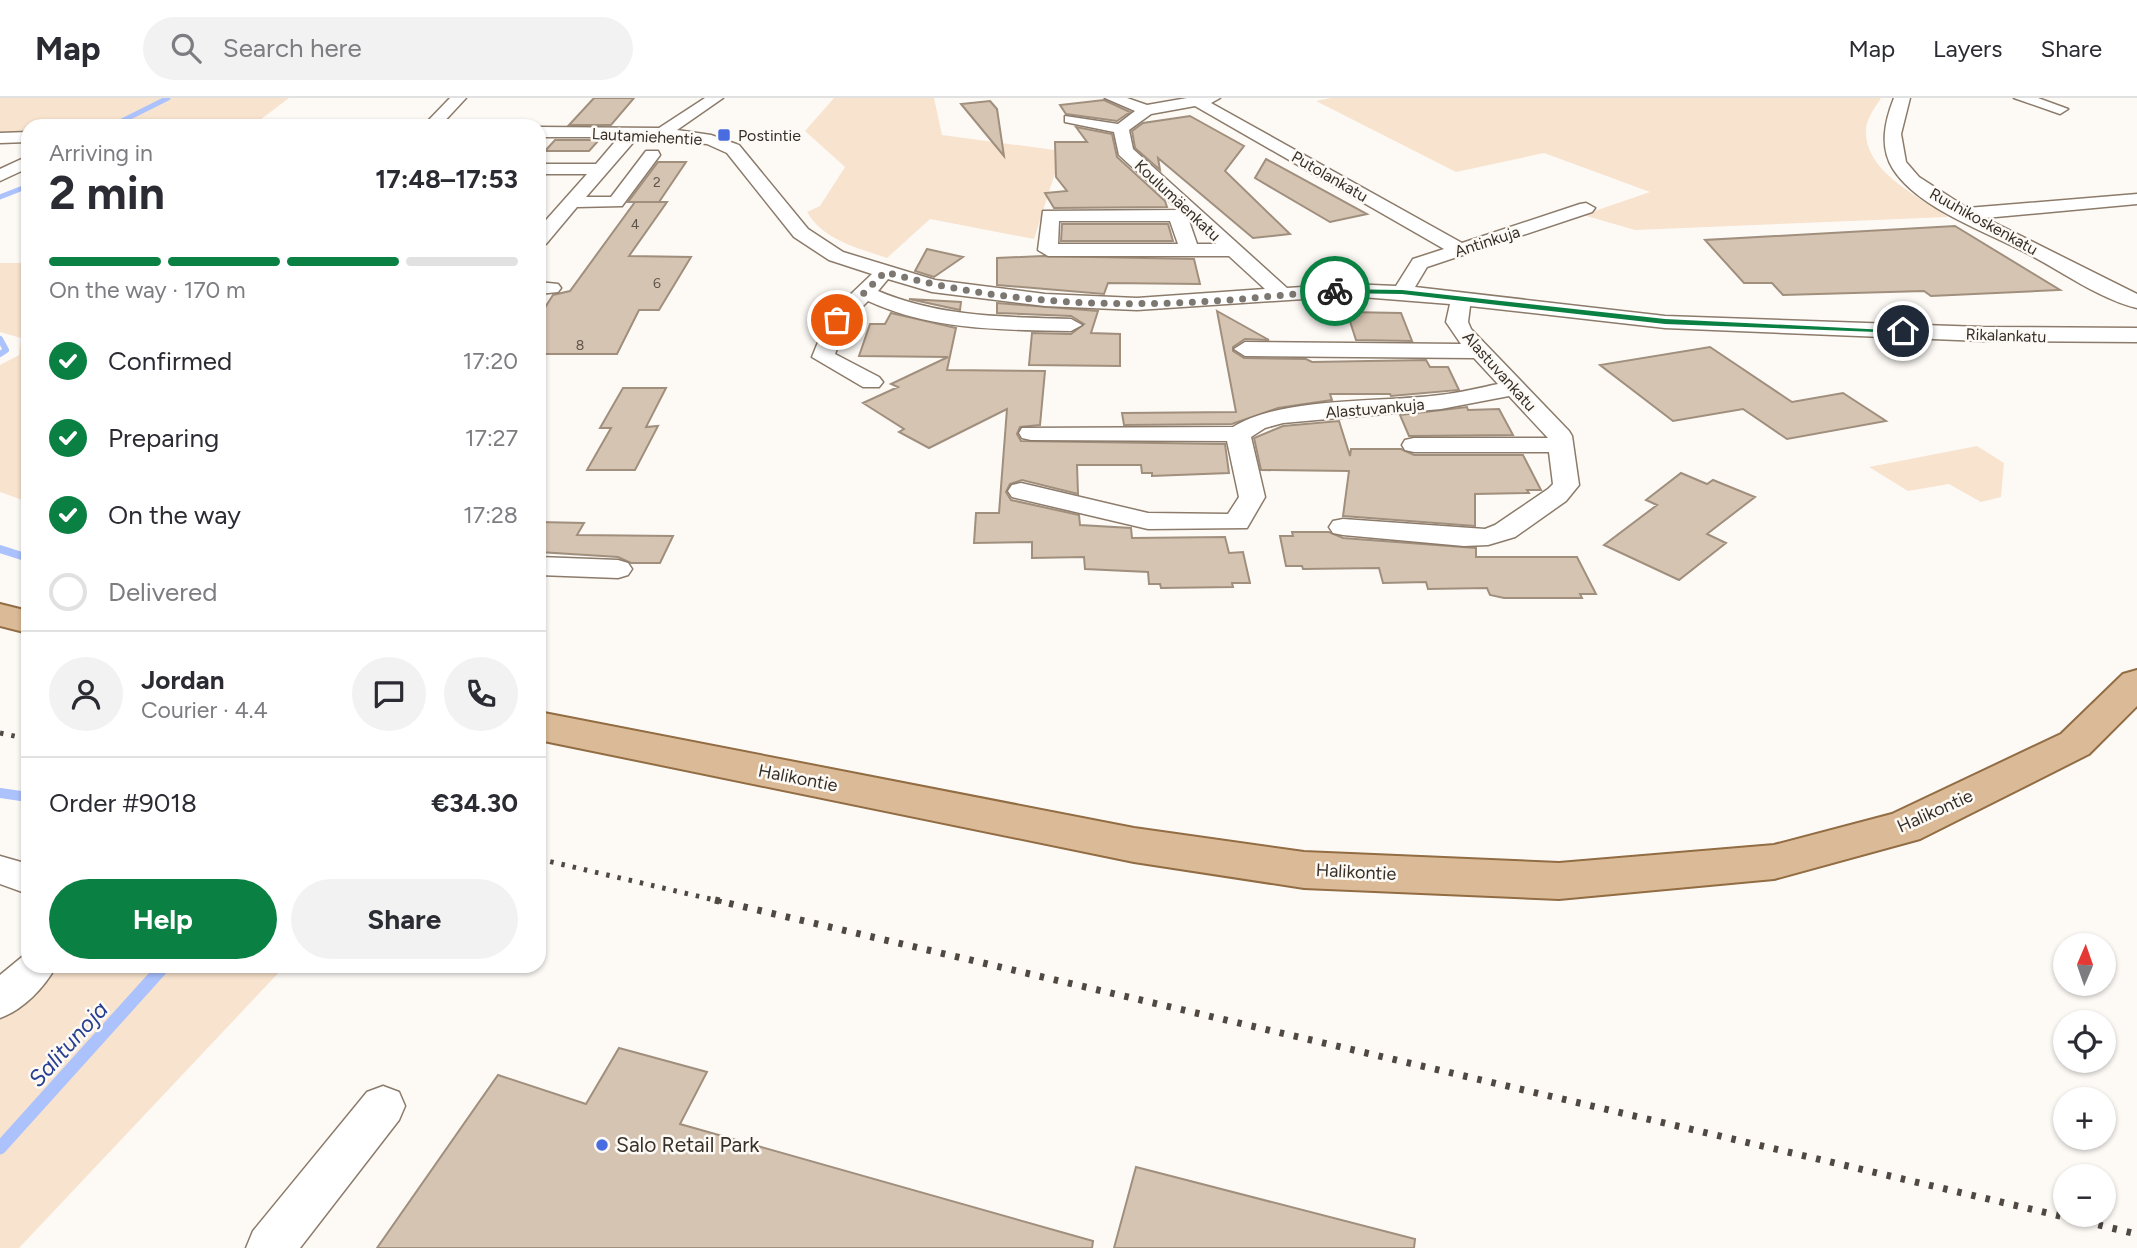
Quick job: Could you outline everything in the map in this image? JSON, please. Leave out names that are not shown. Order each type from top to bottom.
[{"type":"main road","points":[[0,615],[21,620]]},
{"type":"main road","name":"Halikontie","points":[[546,727],[1134,845],[1304,870],[1559,881],[1774,862],[1904,827],[2075,744],[2137,683]]},
{"type":"street","points":[[438,119],[458,98]]},
{"type":"street","points":[[662,134],[715,98]]},
{"type":"street","points":[[1113,98],[1146,110]]},
{"type":"street","name":"Ruuhikoskenkatu","points":[[1902,98],[1894,121],[1893,138],[1902,170],[1920,186],[1966,214],[2137,302]]},
{"type":"street","points":[[2022,98],[2060,109]]},
{"type":"street","points":[[1071,119],[1121,129],[1146,110],[1206,100]]},
{"type":"street","name":"Putolankatu","points":[[1206,100],[1460,250]]},
{"type":"street","name":"Koulumäenkatu","points":[[1121,129],[1125,151],[1281,293]]},
{"type":"street","name":"Lautamiehentie","points":[[546,132],[633,132],[711,140],[733,149],[802,233],[836,256],[932,286],[1033,299],[1163,303]]},
{"type":"street","points":[[546,232],[633,132]]},
{"type":"street","points":[[0,138],[21,137]]},
{"type":"street","points":[[572,202],[616,202],[652,155]]},
{"type":"street","points":[[0,176],[21,165]]},
{"type":"street","points":[[546,170],[632,181]]},
{"type":"street","points":[[1966,214],[2137,198]]},
{"type":"street","name":"Antinkuja","points":[[1402,292],[1420,263],[1586,208]]},
{"type":"street","points":[[1189,250],[1178,215],[1049,215],[1048,250],[1189,250],[1233,250]]},
{"type":"street","points":[[871,382],[823,357],[837,320],[885,272]]},
{"type":"street","name":"Rikalankatu","points":[[1163,303],[1349,290],[1402,292],[1665,321],[1982,334],[2110,337],[2137,334]]},
{"type":"street","points":[[864,292],[907,312],[993,323],[1071,325]]},
{"type":"street","name":"Alastuvankatu","points":[[1461,299],[1457,322],[1561,441]]},
{"type":"street","points":[[1245,349],[1480,351]]},
{"type":"street","name":"Alastuvankuja","points":[[1238,434],[1256,423],[1282,416],[1428,403],[1515,388]]},
{"type":"street","points":[[1021,491],[1148,522],[1237,522],[1252,497],[1238,434],[1031,433]]},
{"type":"street","points":[[1343,527],[1464,538],[1497,535],[1563,490],[1567,478],[1561,441],[1414,445]]},
{"type":"street","points":[[546,566],[618,569]]},
{"type":"street","points":[[0,870],[21,877]]},
{"type":"street","points":[[0,1000],[29,973]]},
{"type":"street","points":[[270,1248],[383,1106]]},
{"type":"shaded area","points":[[0,98],[289,98],[261,119],[21,119],[21,131],[0,132]]},
{"type":"shaded area","points":[[834,98],[934,98],[942,135],[1062,151],[1034,239],[930,219],[887,258],[842,242],[822,230],[807,212],[820,206],[845,167],[805,131]]},
{"type":"shaded area","points":[[1331,98],[1881,98],[1866,128],[1867,143],[1873,157],[1894,180],[1948,217],[1635,230],[1583,215],[1650,192],[1544,153],[1456,172],[1316,101]]},
{"type":"shaded area","points":[[0,263],[21,263],[21,338],[0,332]]},
{"type":"shaded area","points":[[21,338],[21,500],[0,492],[0,365],[19,355]]},
{"type":"shaded area","points":[[1977,446],[2004,463],[2001,497],[1981,502],[1949,484],[1908,491],[1869,467]]},
{"type":"shaded area","points":[[47,973],[278,973],[19,1248],[0,1248],[0,1020]]},
{"type":"building","points":[[594,98],[634,98],[611,125],[569,125]]},
{"type":"building","points":[[1104,100],[1130,112],[1117,121],[1066,114],[1060,105]]},
{"type":"building","points":[[990,101],[997,109],[1004,156],[961,104]]},
{"type":"building","points":[[1190,116],[1244,146],[1225,171],[1290,234],[1253,238],[1158,158],[1160,170],[1135,148],[1132,131],[1143,123]]},
{"type":"building","points":[[1076,127],[1112,134],[1117,157],[1165,201],[1167,207],[1054,208],[1045,193],[1067,191],[1056,177],[1055,142],[1087,142]]},
{"type":"building","points":[[555,140],[599,140],[589,151],[546,150]]},
{"type":"building","points":[[1266,159],[1367,214],[1330,222],[1255,178]]},
{"type":"building","points":[[658,162],[686,162],[659,202],[628,202]]},
{"type":"building","points":[[635,202],[667,202],[629,256],[691,257],[659,310],[639,310],[617,354],[546,354],[546,306],[553,295],[570,291]]},
{"type":"building","points":[[1062,224],[1168,224],[1173,241],[1061,241]]},
{"type":"building","points":[[1955,226],[2060,290],[1931,296],[1924,291],[1783,295],[1772,283],[1744,283],[1705,240]]},
{"type":"building","points":[[927,249],[963,257],[934,277],[915,271]]},
{"type":"building","points":[[1043,256],[1194,259],[1200,284],[1108,283],[1104,294],[997,285],[997,258]]},
{"type":"building","points":[[909,299],[961,302],[960,310]]},
{"type":"building","points":[[997,303],[1098,311],[1091,333],[1120,334],[1120,366],[1029,365],[1032,333],[1071,334],[1084,324],[1071,316],[997,313]]},
{"type":"building","points":[[1217,311],[1269,340],[1245,339],[1233,347],[1233,351],[1244,358],[1306,359],[1312,362],[1426,360],[1430,367],[1448,367],[1459,390],[1391,396],[1330,394],[1332,400],[1278,408],[1232,424],[1124,425],[1122,413],[1236,412]]},
{"type":"building","points":[[1347,312],[1401,313],[1412,341],[1356,340]]},
{"type":"building","points":[[891,313],[956,328],[947,370],[1045,371],[1040,425],[1020,427],[1017,434],[1021,441],[1225,444],[1229,473],[1152,476],[1152,473],[1142,473],[1141,465],[1077,465],[1078,494],[1022,480],[1010,484],[1006,492],[1011,500],[1079,515],[1080,525],[1131,528],[1132,538],[1225,537],[1229,553],[1243,552],[1250,583],[1232,583],[1233,587],[1161,588],[1160,584],[1149,584],[1148,572],[1085,569],[1084,557],[1032,558],[1032,542],[974,543],[976,513],[999,513],[1007,409],[929,448],[899,432],[904,429],[863,403],[898,387],[891,384],[948,357],[859,356],[870,324],[885,324]]},
{"type":"building","points":[[1710,347],[1792,402],[1843,393],[1886,421],[1787,439],[1743,409],[1673,421],[1600,365]]},
{"type":"building","points":[[623,388],[666,388],[646,427],[658,426],[635,470],[587,470],[611,428],[600,428]]},
{"type":"building","points":[[1467,407],[1468,410],[1499,409],[1513,435],[1409,436],[1400,415]]},
{"type":"building","points":[[1339,421],[1350,456],[1351,449],[1401,449],[1414,455],[1523,455],[1541,490],[1527,490],[1529,493],[1475,494],[1475,526],[1343,516],[1349,471],[1261,470],[1254,438],[1283,426]]},
{"type":"building","points":[[1681,473],[1707,484],[1713,480],[1755,497],[1707,534],[1726,543],[1679,580],[1604,545],[1657,505],[1646,500]]},
{"type":"building","points":[[546,522],[584,523],[577,535],[673,536],[660,563],[631,563],[618,557],[546,552]]},
{"type":"building","points":[[1292,532],[1329,532],[1343,538],[1476,548],[1476,557],[1577,557],[1596,594],[1580,594],[1582,598],[1504,598],[1490,595],[1487,588],[1428,589],[1426,582],[1383,583],[1379,568],[1303,569],[1302,566],[1286,566],[1280,536],[1293,536]]},
{"type":"building","name":"Salo Retail Park","points":[[619,1048],[707,1072],[680,1124],[1093,1241],[1092,1248],[377,1248],[498,1075],[586,1104]]},
{"type":"building","points":[[1136,1167],[1415,1239],[1414,1248],[1114,1248]]},
{"type":"waterway","name":"Salitunoja","points":[[126,119],[168,98]]},
{"type":"waterway","name":"Salitunoja","points":[[0,197],[21,189]]},
{"type":"waterway","name":"Salitunoja","points":[[0,339],[6,350],[0,354]]},
{"type":"waterway","name":"Salitunoja","points":[[0,549],[21,556]]},
{"type":"waterway","name":"Salitunoja","points":[[0,793],[21,796]]},
{"type":"waterway","name":"Salitunoja","points":[[0,1148],[158,973]]},
{"type":"railway","points":[[0,733],[21,738]]},
{"type":"railway","points":[[546,861],[723,902]]},
{"type":"railway","points":[[715,900],[2137,1234]]},
{"type":"way so far","points":[[837,320],[885,272],[932,286],[984,294],[1137,304],[1335,291]]},
{"type":"place","name":"Postintie","points":[[724,135]]},
{"type":"place","name":"Salo Retail Park","points":[[602,1145]]},
{"type":"route","points":[[1335,291],[1402,292],[1564,312],[1665,321],[1903,331]]}]
